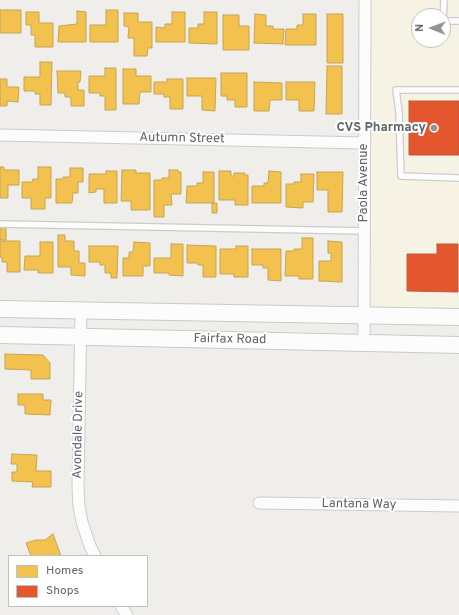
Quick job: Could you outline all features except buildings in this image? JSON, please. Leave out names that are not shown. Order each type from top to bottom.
[{"type":"main road","name":"Fairfax Road","points":[[0,309],[459,317]]},
{"type":"main road","name":"Fairfax Road","points":[[0,335],[459,345]]},
{"type":"street","name":"Paola Avenue","points":[[364,343],[365,0]]},
{"type":"street","name":"Autumn Street","points":[[0,136],[364,143]]},
{"type":"street","name":"Avondale Drive","points":[[81,310],[79,501],[82,522],[94,555]]},
{"type":"street","name":"Lantana Way","points":[[259,503],[459,506]]},
{"type":"lane","points":[[444,0],[443,21],[459,22]]},
{"type":"lane","points":[[459,90],[396,90],[400,112],[401,176],[459,178]]},
{"type":"lane","points":[[0,224],[364,231]]},
{"type":"shaded area","points":[[370,0],[459,0],[459,319],[368,318]]},
{"type":"place","name":"CVS Pharmacy","points":[[434,128]]}]
